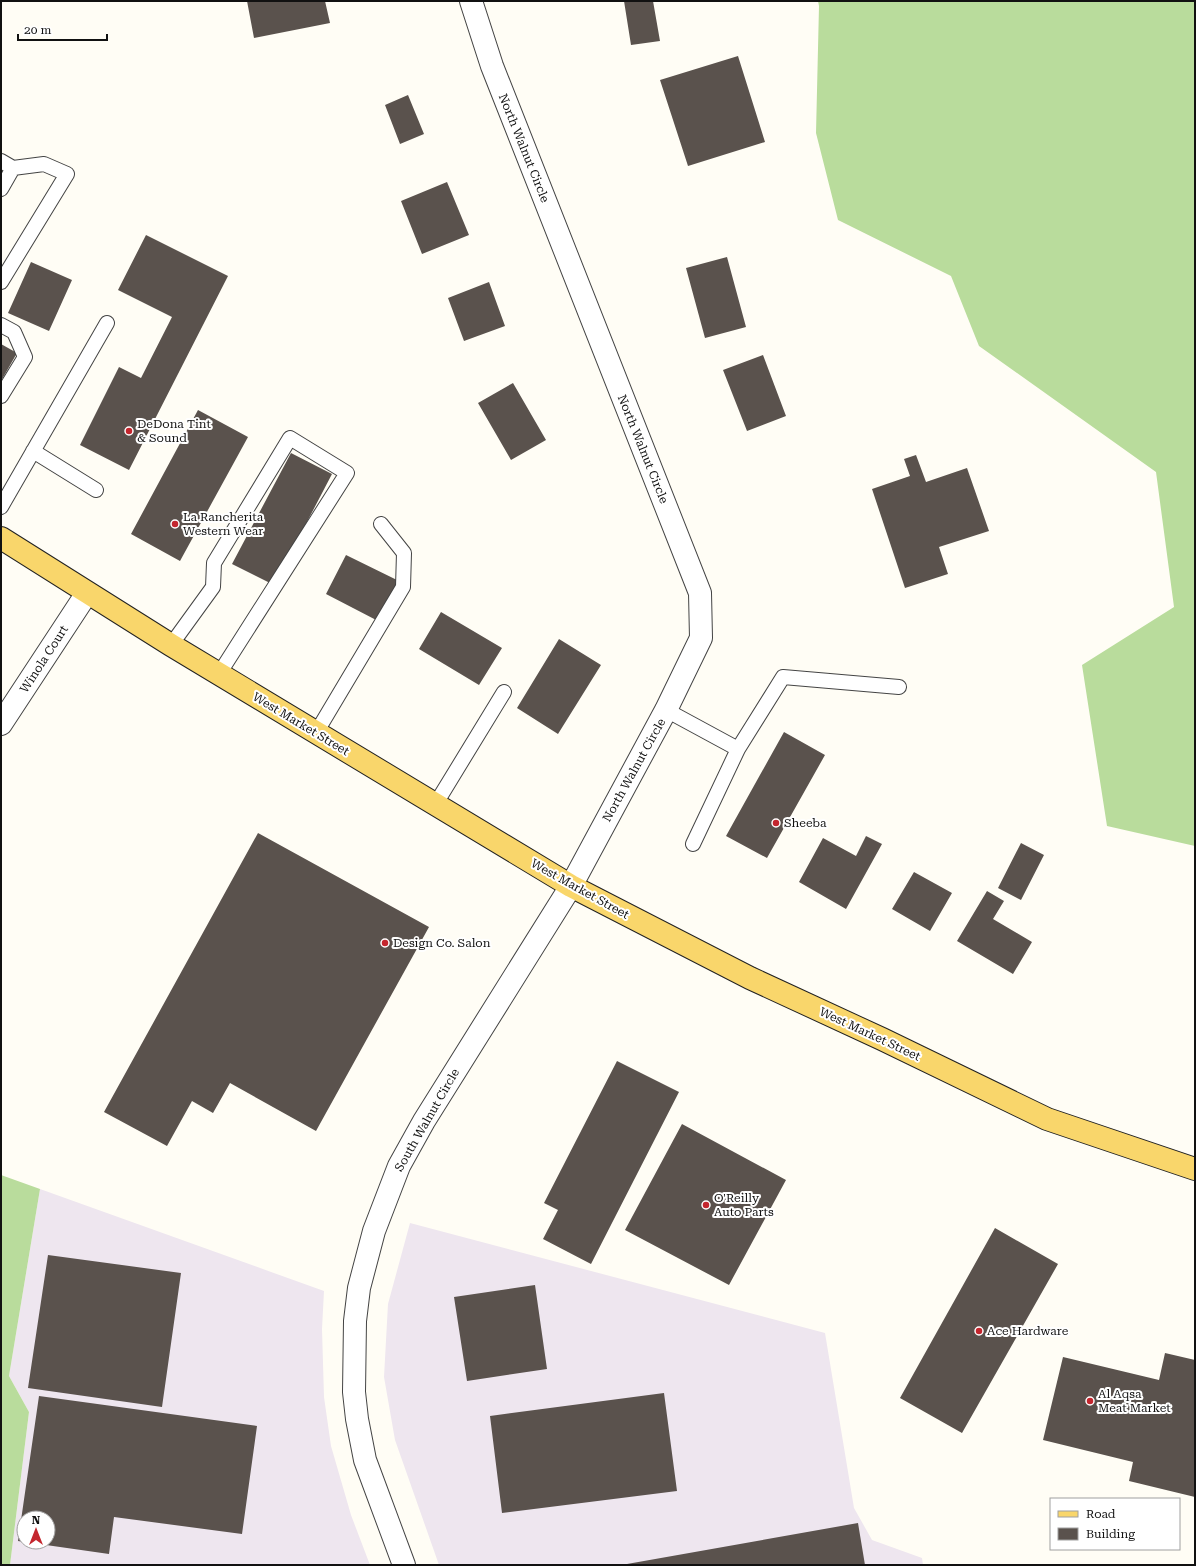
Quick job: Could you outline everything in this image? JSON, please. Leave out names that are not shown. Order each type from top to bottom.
[{"type":"main road","name":"West Market Street","points":[[1,538],[219,674],[571,886],[750,978],[877,1036],[1047,1119],[1195,1170]]},
{"type":"street","name":"North Walnut Circle","points":[[471,1],[492,66],[700,593],[701,638],[666,710],[571,886]]},
{"type":"street","name":"Winola Court","points":[[1,724],[87,593]]},
{"type":"street","name":"South Walnut Circle","points":[[404,1565],[365,1460],[357,1418],[354,1392],[355,1321],[359,1288],[374,1231],[402,1159],[424,1121],[571,886]]},
{"type":"lane","points":[[1,161],[13,168],[44,164],[67,174],[1,282]]},
{"type":"lane","points":[[1,189],[13,168]]},
{"type":"lane","points":[[1,507],[107,323]]},
{"type":"lane","points":[[1,325],[14,332],[25,357],[1,396]]},
{"type":"lane","points":[[172,645],[213,587],[214,563],[290,438],[347,473],[219,674]]},
{"type":"lane","points":[[33,451],[96,490]]},
{"type":"lane","points":[[316,733],[403,587],[404,553],[382,524]]},
{"type":"lane","points":[[693,844],[738,749],[783,677],[899,687]]},
{"type":"lane","points":[[435,805],[504,692]]},
{"type":"lane","points":[[666,710],[738,749]]},
{"type":"shaded area","points":[[40,1189],[324,1291],[322,1329],[324,1397],[331,1446],[351,1515],[370,1565],[10,1565],[16,1517],[16,1550],[56,1550],[56,1510],[17,1510],[29,1412],[9,1376]]},
{"type":"shaded area","points":[[410,1223],[825,1333],[854,1508],[872,1540],[922,1558],[923,1565],[439,1565],[395,1440],[384,1377],[388,1304]]},
{"type":"green space","points":[[818,1],[1195,1],[1195,846],[1107,826],[1082,665],[1174,607],[1156,472],[979,346],[951,276],[838,220],[816,133]]},
{"type":"green space","points":[[1,1175],[40,1189],[9,1376],[29,1412],[10,1565],[1,1565]]},
{"type":"building","points":[[247,1],[325,1],[330,23],[254,38]]},
{"type":"building","points":[[624,1],[653,1],[660,41],[631,45]]},
{"type":"building","points":[[738,56],[765,142],[688,166],[660,80]]},
{"type":"building","points":[[408,95],[424,134],[400,144],[385,105]]},
{"type":"building","points":[[447,182],[469,235],[422,254],[401,201]]},
{"type":"building","points":[[146,235],[228,276],[129,470],[80,445],[119,367],[141,378],[172,317],[118,290]]},
{"type":"building","points":[[727,257],[746,327],[705,338],[686,268]]},
{"type":"building","points":[[31,262],[72,280],[49,331],[8,313]]},
{"type":"building","points":[[489,282],[505,326],[464,341],[448,298]]},
{"type":"building","points":[[1,344],[17,353],[1,381]]},
{"type":"building","points":[[763,355],[786,416],[747,431],[723,370]]},
{"type":"building","points":[[513,383],[546,440],[511,460],[478,403]]},
{"type":"building","points":[[198,410],[248,437],[180,561],[131,534]]},
{"type":"building","points":[[291,453],[332,474],[274,585],[232,564]]},
{"type":"building","points":[[916,455],[926,482],[967,468],[989,531],[939,547],[948,574],[905,588],[872,489],[910,476],[904,459]]},
{"type":"building","points":[[346,555],[401,582],[380,622],[326,594]]},
{"type":"building","points":[[441,612],[502,648],[479,685],[419,649]]},
{"type":"building","points":[[559,639],[601,665],[558,734],[517,708]]},
{"type":"building","points":[[784,732],[825,755],[767,858],[726,836]]},
{"type":"building","points":[[258,833],[429,927],[316,1131],[230,1083],[213,1113],[192,1101],[167,1146],[104,1112]]},
{"type":"building","points":[[866,836],[882,844],[846,909],[799,882],[823,838],[856,856]]},
{"type":"building","points":[[1021,843],[1044,855],[1021,900],[998,888]]},
{"type":"building","points":[[914,872],[952,893],[930,931],[892,909]]},
{"type":"building","points":[[987,891],[1004,901],[993,919],[1032,942],[1013,974],[957,941]]},
{"type":"building","points":[[617,1061],[679,1092],[591,1264],[543,1239],[558,1210],[544,1203]]},
{"type":"building","name":"O'Reilly Auto Parts","points":[[682,1124],[786,1180],[729,1285],[625,1230]]},
{"type":"building","points":[[995,1228],[1058,1264],[962,1433],[900,1398]]},
{"type":"building","points":[[48,1255],[181,1273],[162,1407],[28,1388]]},
{"type":"building","points":[[535,1285],[547,1369],[467,1381],[454,1297]]},
{"type":"building","points":[[1165,1353],[1195,1360],[1195,1497],[1129,1481],[1133,1462],[1043,1440],[1063,1357],[1159,1380]]},
{"type":"building","points":[[664,1393],[677,1491],[502,1513],[490,1416]]},
{"type":"building","points":[[39,1396],[257,1426],[242,1534],[114,1517],[109,1554],[56,1546],[56,1510],[22,1510]]},
{"type":"building","points":[[858,1523],[865,1565],[627,1565],[627,1564]]},
{"type":"place","name":"DeDona Tint & Sound","points":[[129,431]]},
{"type":"place","name":"La Rancherita Western Wear","points":[[175,524]]},
{"type":"place","name":"Sheeba","points":[[776,823]]},
{"type":"place","name":"Design Co. Salon","points":[[385,943]]},
{"type":"place","name":"O'Reilly Auto Parts","points":[[706,1205]]},
{"type":"place","name":"Ace Hardware","points":[[979,1331]]},
{"type":"place","name":"Al Aqsa Meat Market","points":[[1090,1401]]}]
